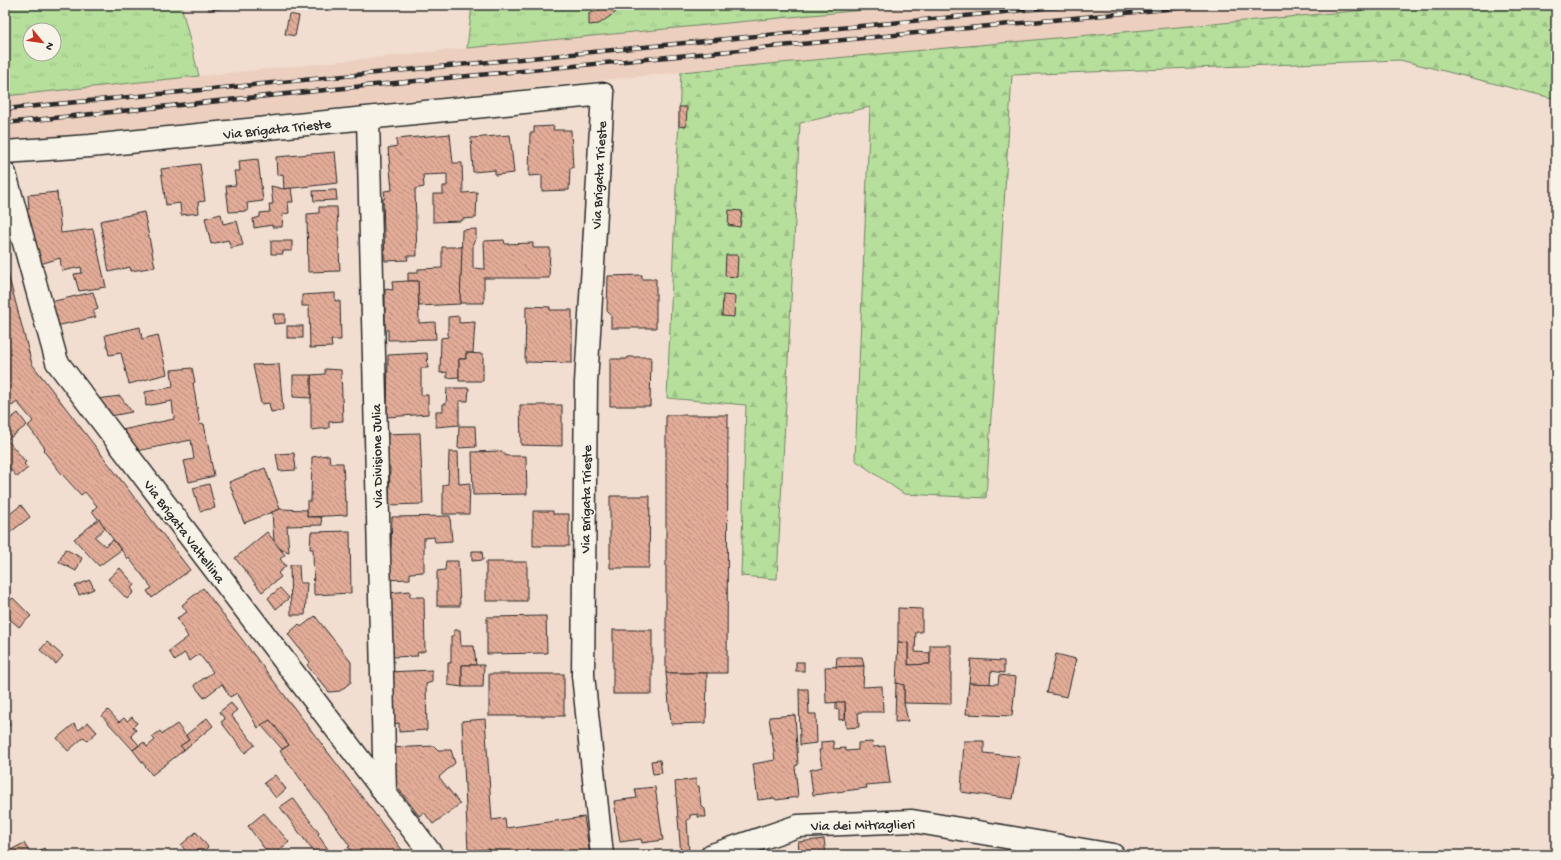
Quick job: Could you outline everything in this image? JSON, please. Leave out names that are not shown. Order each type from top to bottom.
[{"type":"street","name":"Via Brigata Trieste","points":[[5,152],[97,146],[603,94],[586,382],[583,675],[602,855]]},
{"type":"street","name":"Via Divisione Julia","points":[[368,119],[385,794]]},
{"type":"street","name":"Via Brigata Valtellina","points":[[5,174],[57,362],[432,855]]},
{"type":"street","name":"Via dei Mitraglieri","points":[[712,855],[798,826],[912,821],[1113,855]]},
{"type":"shaded area","points":[[916,5],[1421,5],[681,72],[5,142],[5,96],[467,48]]},
{"type":"green space","points":[[5,5],[181,5],[199,76],[5,96]]},
{"type":"green space","points":[[472,5],[916,5],[467,48]]},
{"type":"green space","points":[[1421,5],[1556,5],[1556,99],[1400,60],[1012,75],[986,498],[904,494],[855,460],[870,107],[800,123],[777,579],[741,576],[746,405],[667,398],[681,72]]},
{"type":"building","points":[[208,5],[230,5],[230,7],[209,10]]},
{"type":"building","points":[[600,5],[615,5],[616,12],[599,24],[589,25],[589,13],[599,11]]},
{"type":"building","points":[[289,14],[299,16],[295,36],[285,34]]},
{"type":"building","points":[[679,107],[687,107],[686,127],[679,126]]},
{"type":"building","points":[[554,126],[553,130],[571,130],[573,168],[570,168],[569,190],[542,191],[542,175],[529,176],[530,133],[534,133],[534,127]]},
{"type":"building","points":[[450,134],[453,163],[462,163],[463,193],[477,192],[476,218],[462,219],[462,221],[433,222],[433,194],[443,194],[443,186],[447,186],[447,174],[423,175],[424,187],[415,189],[417,256],[407,256],[408,260],[385,261],[383,199],[385,198],[384,191],[392,190],[388,148],[397,146],[396,139]]},
{"type":"building","points":[[510,135],[514,173],[495,175],[495,170],[473,172],[471,138]]},
{"type":"building","points":[[335,152],[338,183],[284,189],[283,174],[277,175],[276,157]]},
{"type":"building","points":[[258,159],[263,201],[247,203],[248,211],[229,212],[226,186],[236,185],[234,171],[240,171],[239,161]]},
{"type":"building","points":[[200,164],[205,201],[198,202],[199,213],[181,215],[180,203],[166,205],[161,169]]},
{"type":"building","points":[[271,186],[284,189],[291,188],[293,202],[288,202],[289,213],[283,214],[282,227],[272,227],[272,225],[254,228],[253,219],[260,217],[260,213],[270,212],[269,204],[273,204]]},
{"type":"building","points":[[336,190],[337,200],[314,201],[313,191]]},
{"type":"building","points":[[57,192],[61,233],[93,229],[106,287],[79,291],[74,274],[82,273],[81,267],[62,271],[60,258],[37,265],[25,210],[29,209],[28,195]]},
{"type":"building","points":[[319,207],[337,207],[340,271],[308,272],[307,214],[319,213]]},
{"type":"building","points":[[729,210],[742,211],[740,227],[728,225]]},
{"type":"building","points":[[144,212],[155,267],[131,271],[130,267],[109,272],[100,221]]},
{"type":"building","points":[[221,214],[223,224],[237,221],[243,245],[231,248],[228,240],[211,244],[205,218]]},
{"type":"building","points":[[476,229],[476,239],[473,243],[473,268],[485,269],[484,241],[504,240],[505,244],[533,243],[533,248],[550,248],[549,278],[484,278],[484,303],[460,303],[462,230]]},
{"type":"building","points":[[271,241],[292,241],[292,251],[283,251],[283,254],[271,254]]},
{"type":"building","points":[[442,247],[462,247],[460,304],[419,306],[418,281],[408,281],[408,273],[418,273],[418,269],[442,268]]},
{"type":"building","points":[[726,255],[738,255],[737,277],[725,276]]},
{"type":"building","points":[[5,263],[32,364],[190,570],[152,598],[147,591],[152,588],[92,511],[97,506],[85,492],[81,495],[61,473],[43,450],[45,448],[28,426],[33,421],[17,402],[12,406],[5,396]]},
{"type":"building","points":[[642,275],[642,279],[656,279],[656,328],[611,328],[611,315],[607,311],[608,276]]},
{"type":"building","points":[[418,281],[419,323],[435,322],[436,339],[388,340],[388,330],[385,330],[385,289],[393,290],[392,282]]},
{"type":"building","points":[[93,292],[98,309],[93,311],[96,317],[52,327],[46,303]]},
{"type":"building","points":[[335,293],[335,301],[340,301],[341,340],[331,340],[332,347],[310,348],[309,306],[302,306],[302,295]]},
{"type":"building","points":[[723,295],[735,296],[734,317],[722,316]]},
{"type":"building","points":[[526,306],[550,307],[550,310],[572,310],[572,363],[525,362]]},
{"type":"building","points":[[273,314],[285,314],[285,323],[274,324]]},
{"type":"building","points":[[459,316],[459,323],[475,322],[473,353],[466,353],[466,359],[459,359],[459,377],[447,378],[447,372],[440,373],[441,338],[448,337],[448,317]]},
{"type":"building","points":[[287,326],[303,326],[303,338],[287,338]]},
{"type":"building","points":[[140,327],[142,339],[158,335],[167,374],[129,384],[121,353],[109,355],[105,335]]},
{"type":"building","points":[[427,353],[428,368],[421,368],[421,395],[428,395],[428,414],[387,417],[388,355]]},
{"type":"building","points":[[466,353],[483,354],[483,381],[459,381],[459,359],[466,359]]},
{"type":"building","points":[[628,357],[651,357],[650,406],[610,406],[610,359],[627,359]]},
{"type":"building","points":[[279,364],[283,410],[271,412],[269,403],[261,404],[253,365]]},
{"type":"building","points":[[192,368],[200,425],[204,424],[214,476],[189,482],[184,461],[194,459],[191,440],[137,451],[122,430],[174,419],[172,401],[146,406],[145,392],[173,387],[171,370]]},
{"type":"building","points":[[325,369],[341,370],[343,421],[329,422],[329,428],[311,430],[311,375],[325,374]]},
{"type":"building","points":[[293,375],[311,375],[311,398],[293,397]]},
{"type":"building","points":[[447,388],[469,388],[468,401],[459,401],[459,425],[436,427],[436,411],[443,411],[443,404],[446,404]]},
{"type":"building","points":[[120,396],[132,412],[111,416],[97,399]]},
{"type":"building","points":[[520,405],[562,405],[562,446],[521,445]]},
{"type":"building","points":[[18,413],[27,425],[7,440],[5,423]]},
{"type":"building","points":[[666,415],[728,415],[727,673],[666,673]]},
{"type":"building","points":[[459,426],[475,426],[476,447],[458,448]]},
{"type":"building","points":[[420,433],[423,504],[389,505],[390,467],[384,468],[382,434]]},
{"type":"building","points":[[7,440],[26,462],[24,464],[28,468],[17,477],[5,463],[5,442]]},
{"type":"building","points":[[502,451],[506,456],[526,456],[527,494],[473,495],[472,452]]},
{"type":"building","points":[[449,452],[458,452],[459,484],[470,483],[469,514],[443,514],[443,485],[448,484]]},
{"type":"building","points":[[294,453],[296,470],[279,471],[276,454]]},
{"type":"building","points":[[329,455],[330,463],[343,463],[347,515],[307,517],[307,501],[311,501],[312,457]]},
{"type":"building","points":[[265,468],[280,509],[244,523],[229,482]]},
{"type":"building","points":[[209,484],[215,508],[200,511],[193,488]]},
{"type":"building","points":[[610,496],[650,496],[649,568],[610,568]]},
{"type":"building","points":[[21,505],[30,517],[8,534],[5,530],[5,518]]},
{"type":"building","points":[[280,509],[307,510],[307,517],[321,517],[322,525],[287,526],[289,552],[282,550],[274,542],[272,512]]},
{"type":"building","points":[[533,511],[553,511],[553,514],[569,514],[569,546],[533,546]]},
{"type":"building","points":[[450,516],[452,541],[435,542],[434,537],[424,538],[424,572],[410,573],[410,579],[385,580],[384,547],[391,547],[392,517]]},
{"type":"building","points":[[99,519],[105,528],[95,537],[105,546],[113,540],[121,550],[99,566],[74,539]]},
{"type":"building","points":[[350,531],[351,593],[314,595],[313,549],[310,549],[311,532]]},
{"type":"building","points":[[267,532],[285,555],[280,559],[286,566],[278,573],[281,577],[262,592],[235,558]]},
{"type":"building","points":[[65,549],[82,558],[76,571],[59,562]]},
{"type":"building","points":[[472,551],[482,551],[483,560],[472,561]]},
{"type":"building","points":[[446,561],[458,561],[460,606],[437,606],[437,571],[445,570]]},
{"type":"building","points":[[486,562],[527,562],[527,601],[486,601]]},
{"type":"building","points":[[290,565],[299,565],[300,583],[307,583],[305,615],[291,615]]},
{"type":"building","points":[[120,568],[135,585],[131,588],[134,592],[127,599],[108,579]]},
{"type":"building","points":[[90,580],[94,589],[79,595],[75,586]]},
{"type":"building","points":[[203,588],[406,855],[354,855],[348,847],[350,846],[280,751],[289,745],[270,720],[258,728],[237,693],[230,697],[222,684],[204,698],[194,685],[213,672],[199,654],[190,661],[184,653],[175,661],[169,651],[188,637],[177,618],[187,612],[182,605]]},
{"type":"building","points":[[280,588],[289,598],[276,609],[268,598]]},
{"type":"building","points":[[410,591],[410,597],[424,597],[425,651],[417,653],[418,656],[390,657],[388,593]]},
{"type":"building","points":[[13,598],[31,616],[19,627],[5,615],[5,605]]},
{"type":"building","points":[[898,608],[922,609],[922,632],[916,632],[915,652],[930,653],[930,664],[908,665],[908,643],[898,642]]},
{"type":"building","points":[[315,616],[351,662],[351,682],[340,691],[329,692],[307,665],[310,662],[288,634],[299,624],[301,627]]},
{"type":"building","points":[[546,616],[547,653],[487,654],[487,617]]},
{"type":"building","points":[[454,630],[460,630],[461,646],[474,646],[476,665],[462,665],[462,687],[448,685],[448,663],[451,663],[451,636],[454,636]]},
{"type":"building","points":[[613,630],[652,630],[652,694],[613,694]]},
{"type":"building","points":[[47,642],[63,656],[56,664],[40,650]]},
{"type":"building","points":[[898,642],[908,643],[908,665],[930,664],[930,645],[951,645],[951,704],[904,703],[904,685],[896,683]]},
{"type":"building","points":[[1056,654],[1076,659],[1067,697],[1047,693]]},
{"type":"building","points":[[837,657],[862,657],[864,666],[836,667]]},
{"type":"building","points":[[971,659],[1004,661],[1004,673],[991,671],[990,684],[969,683]]},
{"type":"building","points":[[796,662],[804,662],[804,671],[796,671]]},
{"type":"building","points":[[462,665],[484,665],[483,687],[462,687]]},
{"type":"building","points":[[864,666],[863,687],[882,686],[883,712],[858,712],[859,727],[846,728],[845,702],[826,703],[825,667]]},
{"type":"building","points":[[432,670],[432,682],[426,684],[427,730],[399,732],[399,723],[394,724],[394,703],[390,704],[388,672]]},
{"type":"building","points":[[666,673],[707,673],[706,723],[671,724]]},
{"type":"building","points":[[489,674],[564,674],[564,716],[489,716]]},
{"type":"building","points":[[999,675],[1016,677],[1012,716],[966,714],[969,683],[998,684]]},
{"type":"building","points":[[896,683],[904,685],[904,703],[908,721],[895,722]]},
{"type":"building","points":[[799,689],[808,689],[809,714],[816,714],[817,743],[800,745]]},
{"type":"building","points":[[836,702],[845,702],[845,719],[839,720],[839,709],[836,710]]},
{"type":"building","points":[[231,703],[237,710],[231,715],[255,745],[245,753],[221,722],[225,719],[219,712]]},
{"type":"building","points":[[5,710],[10,725],[5,727]]},
{"type":"building","points":[[108,710],[119,722],[124,718],[127,721],[132,717],[137,723],[133,727],[136,730],[131,736],[139,745],[133,750],[102,716]]},
{"type":"building","points":[[795,715],[798,765],[795,766],[798,797],[776,800],[775,798],[758,800],[753,764],[775,760],[769,717]]},
{"type":"building","points":[[207,718],[213,726],[184,750],[180,746],[189,740],[186,735]]},
{"type":"building","points":[[485,719],[492,820],[505,818],[506,828],[584,817],[590,855],[491,855],[490,849],[468,851],[462,721]]},
{"type":"building","points":[[270,720],[289,745],[282,749],[261,725]]},
{"type":"building","points":[[88,722],[97,732],[87,741],[84,737],[68,751],[57,738],[74,724],[79,730]]},
{"type":"building","points":[[177,724],[189,740],[180,746],[184,750],[152,775],[133,750],[144,742],[147,747],[155,740],[152,737],[160,731],[162,734]]},
{"type":"building","points":[[833,741],[834,749],[845,748],[846,751],[858,750],[858,743],[872,742],[873,747],[885,746],[890,783],[866,785],[867,788],[813,795],[810,770],[822,767],[819,750],[821,750],[821,742]]},
{"type":"building","points":[[964,741],[984,741],[984,753],[1020,757],[1013,799],[961,792]]},
{"type":"building","points":[[434,746],[438,750],[451,750],[455,763],[439,777],[460,804],[433,824],[424,812],[419,816],[389,776],[389,748]]},
{"type":"building","points":[[660,760],[662,773],[653,774],[651,761]]},
{"type":"building","points":[[275,775],[286,789],[276,798],[264,783]]},
{"type":"building","points":[[696,779],[696,786],[699,786],[701,806],[705,809],[706,817],[698,817],[698,814],[690,815],[690,819],[687,820],[689,853],[681,855],[675,782]]},
{"type":"building","points":[[655,787],[663,840],[642,843],[641,839],[620,842],[614,801],[637,798],[635,789]]},
{"type":"building","points":[[293,798],[319,833],[318,835],[332,855],[316,855],[280,807]]},
{"type":"building","points":[[264,813],[289,842],[273,855],[269,855],[248,826]]},
{"type":"building","points":[[196,832],[208,847],[202,853],[199,850],[194,855],[189,855],[181,845]]},
{"type":"building","points":[[824,839],[826,855],[789,855],[788,851],[799,849],[798,842]]},
{"type":"building","points":[[24,843],[31,855],[5,855],[5,853]]},
{"type":"building","points":[[44,848],[48,855],[31,855]]},
{"type":"railway","points":[[5,109],[1076,5]]},
{"type":"railway","points":[[5,123],[374,85],[1209,5]]}]
